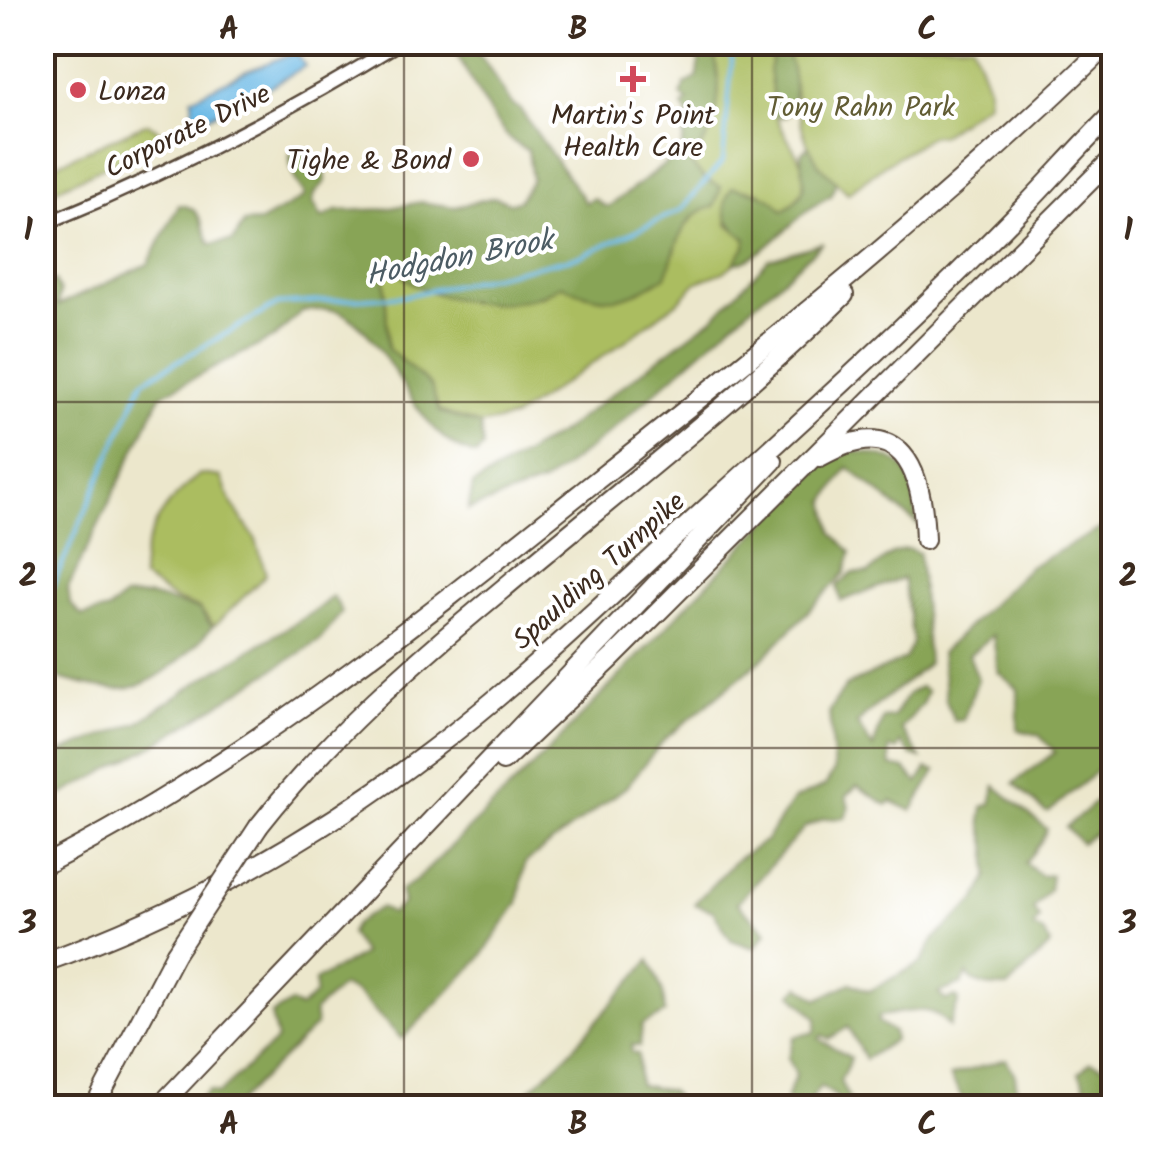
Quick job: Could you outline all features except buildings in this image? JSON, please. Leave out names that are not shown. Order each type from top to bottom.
[{"type":"highway","points":[[42,866],[196,780],[362,664],[761,350],[947,192],[1110,42]]},
{"type":"highway","name":"Spaulding Turnpike","points":[[42,962],[210,890],[287,847],[396,776],[532,669],[886,340],[1026,206],[1114,112]]},
{"type":"highway","points":[[381,873],[548,720],[1114,157]]},
{"type":"highway","points":[[94,1108],[175,954],[258,826],[323,750],[426,653],[810,329],[947,192]]},
{"type":"highway","points":[[158,1108],[886,340]]},
{"type":"highway","points":[[802,468],[841,446],[862,441],[895,450],[917,474],[924,504],[925,540]]},
{"type":"street","name":"Corporate Drive","points":[[42,225],[195,158],[401,42]]},
{"type":"green space","points":[[715,42],[770,44],[776,115],[805,176],[796,199],[782,211],[759,192],[732,188],[728,224],[746,238],[734,264],[697,282],[628,339],[513,418],[480,425],[439,411],[431,386],[388,349],[384,261],[412,283],[521,298],[543,296],[561,285],[675,252],[679,234],[720,187],[706,181],[688,160],[719,93]]},
{"type":"green space","points":[[449,43],[480,46],[478,54],[504,93],[519,108],[586,203],[594,198],[610,206],[681,152],[688,116],[683,106],[688,102],[681,96],[685,84],[697,78],[699,68],[690,43],[711,43],[718,74],[717,106],[708,136],[688,161],[706,180],[721,187],[714,207],[703,210],[687,224],[666,276],[638,292],[615,298],[590,296],[561,285],[527,299],[470,302],[416,285],[384,262],[388,349],[431,386],[439,412],[480,425],[483,447],[476,455],[435,430],[358,324],[340,312],[326,309],[302,311],[275,337],[161,395],[68,588],[70,604],[82,616],[109,610],[124,597],[149,596],[199,609],[212,627],[175,664],[141,685],[110,689],[50,676],[43,689],[43,280],[55,281],[60,292],[57,306],[148,264],[179,205],[196,213],[210,244],[233,241],[244,223],[260,222],[303,198],[305,194],[295,180],[290,160],[290,154],[301,152],[325,171],[326,181],[315,193],[313,202],[322,218],[336,211],[385,209],[421,202],[455,207],[494,197],[511,203],[519,200],[532,180],[528,150],[516,144],[494,119]]},
{"type":"green space","points":[[769,43],[783,43],[792,71],[793,100],[785,117],[776,116]]},
{"type":"green space","name":"Tony Rahn Park","points":[[783,43],[972,43],[988,86],[987,102],[940,136],[932,135],[883,166],[848,193],[822,169],[811,152]]},
{"type":"green space","points":[[148,123],[160,132],[161,141],[43,195],[43,170]]},
{"type":"green space","points":[[809,146],[819,165],[836,181],[831,196],[761,251],[734,264],[746,238],[727,215],[728,194],[733,187],[754,192],[773,200],[783,211],[802,192],[801,153]]},
{"type":"green space","points":[[823,243],[608,434],[545,482],[468,510],[473,485],[560,433],[713,318],[769,259]]},
{"type":"green space","points":[[850,451],[885,457],[904,469],[913,490],[917,524],[848,467],[826,501],[833,533],[851,552],[845,573],[764,657],[664,740],[626,787],[525,863],[518,903],[480,959],[402,1039],[357,993],[342,986],[314,1011],[316,1025],[239,1101],[238,1107],[189,1108],[209,1091],[218,1094],[277,1040],[271,1015],[291,1003],[300,1008],[315,995],[315,981],[363,954],[350,933],[355,924],[381,907],[391,914],[403,903],[400,890],[417,880],[550,749],[809,477],[828,461]]},
{"type":"green space","points":[[200,474],[221,477],[232,504],[256,540],[266,575],[214,626],[199,608],[174,599],[142,578],[146,547],[158,520]]},
{"type":"green space","points":[[1113,522],[1113,757],[1045,812],[1014,783],[1055,752],[1039,735],[1018,730],[1018,689],[998,672],[993,635],[969,655],[978,679],[963,720],[954,721],[946,701],[941,653],[1029,567]]},
{"type":"green space","points":[[909,549],[919,553],[928,663],[857,724],[873,748],[883,718],[893,717],[908,694],[920,687],[927,691],[922,704],[901,729],[921,758],[911,755],[901,742],[897,750],[889,748],[891,766],[905,769],[918,783],[927,769],[936,771],[912,811],[891,801],[887,805],[857,786],[846,796],[849,808],[845,818],[823,819],[805,827],[737,903],[767,932],[754,948],[731,940],[713,911],[694,904],[736,860],[766,840],[793,800],[825,786],[834,771],[829,711],[846,686],[905,659],[913,641],[903,578],[841,601],[837,586],[853,573],[869,573],[892,554]]},
{"type":"green space","points":[[333,596],[342,612],[320,640],[153,746],[43,805],[43,759],[138,723]]},
{"type":"green space","points":[[995,786],[1047,829],[1025,863],[1041,876],[1051,875],[1049,890],[1033,909],[1039,918],[1033,928],[1042,931],[1051,944],[1008,987],[980,984],[967,974],[962,984],[938,993],[945,1000],[959,1000],[949,1027],[926,1011],[879,1016],[878,1022],[893,1032],[894,1040],[865,1059],[848,1027],[829,1039],[822,1035],[819,1039],[851,1058],[840,1081],[853,1107],[843,1107],[837,1097],[820,1086],[806,1104],[792,1107],[786,1099],[796,1074],[788,1058],[794,1037],[815,1032],[817,1018],[792,994],[800,986],[818,999],[851,983],[869,991],[922,962],[934,939],[976,900],[988,877],[988,849],[981,821],[983,807],[991,804]]},
{"type":"green space","points":[[1113,787],[1113,820],[1081,843],[1066,827]]},
{"type":"green space","points":[[650,960],[663,993],[665,1013],[642,1025],[640,1046],[632,1045],[631,1052],[638,1054],[639,1085],[670,1091],[675,1097],[670,1107],[511,1107],[567,1055]]},
{"type":"green space","points":[[1006,1059],[1015,1075],[1019,1103],[1045,1100],[1054,1107],[996,1107],[994,1103],[988,1107],[967,1107],[950,1076]]},
{"type":"green space","points":[[1090,1062],[1110,1068],[1113,1107],[1066,1107],[1074,1098],[1086,1100],[1090,1096],[1083,1090],[1085,1084],[1079,1073]]},
{"type":"water","points":[[296,52],[305,66],[259,93],[198,121],[193,118],[192,98]]},
{"type":"waterway","name":"Hodgdon Brook","points":[[42,610],[143,381],[278,304],[405,296],[581,256],[681,210],[723,161],[732,61],[728,42]]},
{"type":"place","name":"Martin's Point Health Care","points":[[633,79]]},
{"type":"place","name":"Lonza","points":[[78,90]]},
{"type":"place","name":"Tighe & Bond","points":[[471,159]]}]
